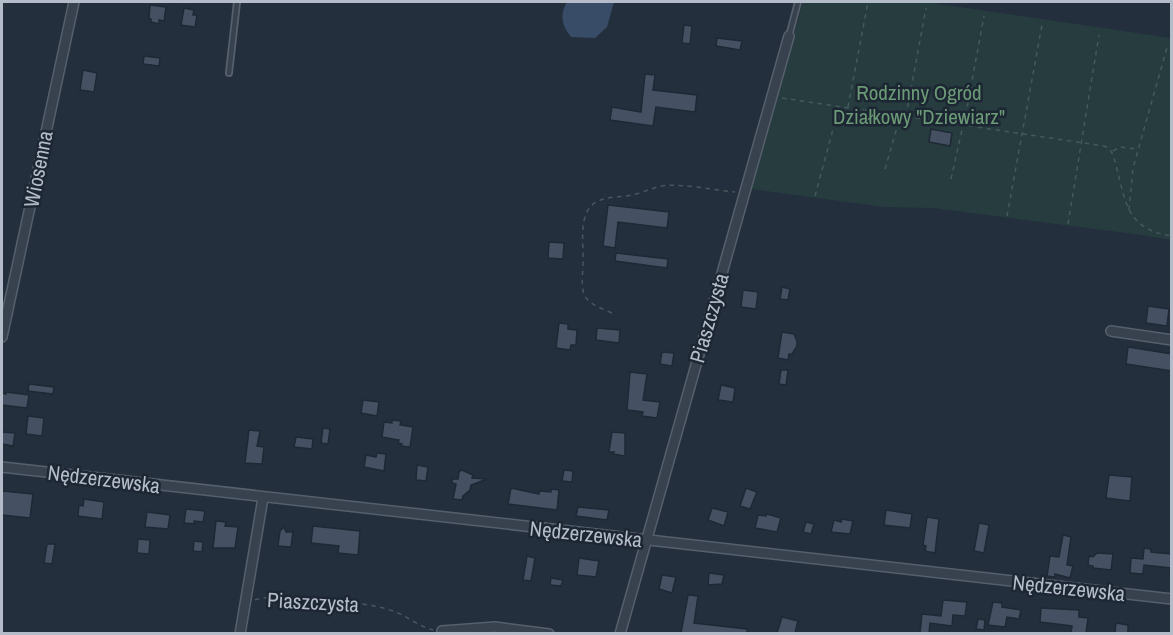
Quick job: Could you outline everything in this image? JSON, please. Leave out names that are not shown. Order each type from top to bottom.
[{"type":"street","name":"Wiosenna","points":[[2,337],[74,2]]},
{"type":"street","name":"Piaszczysta","points":[[620,633],[789,36]]},
{"type":"street","points":[[1111,332],[1172,340]]},
{"type":"street","name":"Nędzerzewska","points":[[2,467],[1172,599]]},
{"type":"street","points":[[246,605],[263,498]]},
{"type":"street","name":"Piaszczysta","points":[[240,633],[246,605]]},
{"type":"street","points":[[442,631],[495,627],[549,633]]},
{"type":"lane","points":[[229,73],[237,2]]},
{"type":"lane","name":"Piaszczysta","points":[[789,36],[798,2]]},
{"type":"path","points":[[848,108],[868,2]]},
{"type":"path","points":[[906,117],[926,8]]},
{"type":"path","points":[[951,179],[984,16]]},
{"type":"path","points":[[1007,216],[1042,25]]},
{"type":"path","points":[[1068,224],[1099,35]]},
{"type":"path","points":[[1130,210],[1133,168],[1168,44]]},
{"type":"path","points":[[772,97],[1104,146],[1112,152],[1134,218],[1145,229],[1172,236]]},
{"type":"path","points":[[815,196],[839,107]]},
{"type":"path","points":[[885,169],[900,116]]},
{"type":"path","points":[[1112,152],[1120,147],[1138,149]]},
{"type":"path","points":[[612,313],[591,304],[584,297],[582,287],[584,225],[586,214],[592,204],[602,199],[627,196],[662,186],[745,193]]},
{"type":"path","name":"Piaszczysta","points":[[246,605],[258,598],[270,596],[368,605],[391,610],[420,625],[442,631]]},
{"type":"green space","name":"Rodzinny Ogród Działkowy \"Dziewiarz\"","points":[[803,2],[925,2],[1171,38],[1171,240],[933,208],[884,207],[751,189]]},
{"type":"water","points":[[567,2],[614,2],[607,27],[595,38],[571,37],[565,29],[563,20],[563,11]]},
{"type":"building","points":[[150,5],[166,7],[164,21],[159,20],[159,24],[151,22],[149,19]]},
{"type":"building","points":[[184,8],[194,10],[193,15],[197,15],[195,27],[181,25]]},
{"type":"building","points":[[684,25],[692,26],[690,44],[682,43]]},
{"type":"building","points":[[717,38],[742,41],[740,50],[716,46]]},
{"type":"building","points":[[144,56],[160,58],[159,66],[143,64]]},
{"type":"building","points":[[83,70],[97,73],[94,92],[80,90]]},
{"type":"building","points":[[645,74],[655,75],[653,90],[697,95],[695,112],[656,107],[653,126],[610,120],[612,107],[641,112]]},
{"type":"building","points":[[931,129],[952,133],[950,146],[929,142]]},
{"type":"building","points":[[608,205],[669,212],[667,228],[618,222],[615,248],[603,246]]},
{"type":"building","points":[[549,242],[564,243],[563,259],[548,258]]},
{"type":"building","points":[[616,253],[668,259],[667,268],[615,261]]},
{"type":"building","points":[[782,287],[790,289],[788,300],[780,299]]},
{"type":"building","points":[[743,290],[758,292],[756,309],[741,307]]},
{"type":"building","points":[[1148,306],[1169,309],[1167,326],[1146,323]]},
{"type":"building","points":[[559,323],[568,324],[568,329],[577,330],[576,345],[571,345],[570,350],[556,348]]},
{"type":"building","points":[[597,328],[620,330],[619,343],[596,340]]},
{"type":"building","points":[[782,332],[794,334],[797,341],[797,346],[792,354],[789,354],[788,360],[778,358]]},
{"type":"building","points":[[1128,347],[1172,354],[1172,371],[1126,364]]},
{"type":"building","points":[[662,352],[674,353],[672,366],[660,364]]},
{"type":"building","points":[[781,370],[788,370],[786,385],[779,384]]},
{"type":"building","points":[[630,372],[647,374],[643,400],[660,402],[657,418],[642,416],[643,412],[627,410]]},
{"type":"building","points":[[29,384],[54,387],[53,394],[28,391]]},
{"type":"building","points":[[721,385],[735,388],[733,402],[718,400]]},
{"type":"building","points":[[6,392],[29,395],[27,408],[2,405],[2,393],[6,394]]},
{"type":"building","points":[[363,400],[379,402],[377,416],[361,413]]},
{"type":"building","points":[[28,416],[44,418],[42,436],[26,434]]},
{"type":"building","points":[[392,420],[401,421],[400,425],[413,427],[410,447],[401,446],[402,444],[398,443],[399,440],[382,437],[384,422],[392,423]]},
{"type":"building","points":[[323,428],[330,429],[328,444],[321,443]]},
{"type":"building","points":[[249,430],[260,431],[257,446],[264,447],[262,464],[245,463]]},
{"type":"building","points":[[2,432],[15,433],[13,446],[2,444]]},
{"type":"building","points":[[612,432],[625,433],[625,456],[609,452]]},
{"type":"building","points":[[296,437],[313,439],[312,449],[294,447]]},
{"type":"building","points":[[377,453],[386,454],[384,471],[364,467],[366,455],[376,457]]},
{"type":"building","points":[[417,465],[428,467],[426,481],[416,480]]},
{"type":"building","points":[[462,470],[473,475],[472,478],[487,479],[471,485],[462,500],[453,499],[456,484],[452,483],[452,479],[458,479],[459,472]]},
{"type":"building","points":[[564,470],[573,471],[572,482],[562,481]]},
{"type":"building","points":[[1109,475],[1132,477],[1130,501],[1106,498]]},
{"type":"building","points":[[511,488],[539,494],[539,491],[559,490],[557,510],[508,504]]},
{"type":"building","points":[[746,488],[757,492],[750,509],[740,506]]},
{"type":"building","points":[[2,491],[33,494],[30,518],[2,515]]},
{"type":"building","points":[[84,499],[104,502],[102,519],[78,516],[79,505],[83,506]]},
{"type":"building","points":[[578,507],[609,510],[607,520],[576,516]]},
{"type":"building","points":[[712,508],[728,512],[724,526],[708,520]]},
{"type":"building","points":[[186,509],[205,511],[203,522],[184,523]]},
{"type":"building","points":[[886,510],[912,514],[910,528],[884,525]]},
{"type":"building","points":[[147,512],[170,515],[168,529],[145,527]]},
{"type":"building","points":[[767,514],[781,518],[777,532],[755,528],[758,515],[766,516]]},
{"type":"building","points":[[927,517],[939,519],[935,553],[925,551],[926,546],[923,545]]},
{"type":"building","points":[[842,519],[853,521],[850,534],[831,532],[834,520],[841,522]]},
{"type":"building","points":[[216,521],[226,522],[225,526],[238,527],[235,548],[213,548]]},
{"type":"building","points":[[806,522],[814,524],[811,534],[803,532]]},
{"type":"building","points":[[979,523],[989,525],[984,553],[974,551]]},
{"type":"building","points":[[313,526],[360,531],[358,555],[338,553],[339,546],[311,543]]},
{"type":"building","points":[[284,527],[286,532],[293,532],[291,547],[278,546],[280,531]]},
{"type":"building","points":[[1063,535],[1071,537],[1067,565],[1073,566],[1070,578],[1055,574],[1055,577],[1047,576],[1050,556],[1059,557]]},
{"type":"building","points":[[138,539],[150,540],[149,554],[137,553]]},
{"type":"building","points":[[194,541],[203,542],[202,552],[193,551]]},
{"type":"building","points":[[47,544],[55,544],[52,564],[44,563]]},
{"type":"building","points":[[1144,548],[1151,549],[1151,552],[1172,554],[1172,568],[1144,565],[1143,574],[1130,573],[1131,558],[1143,559]]},
{"type":"building","points":[[1097,553],[1113,554],[1111,570],[1093,568],[1088,565],[1089,556],[1093,557]]},
{"type":"building","points":[[527,556],[535,558],[531,581],[523,580]]},
{"type":"building","points":[[579,558],[599,561],[596,577],[577,575]]},
{"type":"building","points":[[709,573],[724,575],[722,584],[708,585]]},
{"type":"building","points":[[662,575],[676,577],[672,593],[659,589]]},
{"type":"building","points":[[551,578],[563,580],[561,586],[550,585]]},
{"type":"building","points":[[688,595],[698,596],[694,623],[747,629],[747,633],[681,633]]},
{"type":"building","points":[[943,600],[967,602],[965,616],[953,615],[952,626],[930,623],[929,633],[920,633],[922,614],[941,616]]},
{"type":"building","points":[[993,602],[1002,603],[1002,607],[1021,610],[1019,619],[1007,617],[1005,627],[988,625]]},
{"type":"building","points":[[1041,608],[1079,610],[1079,617],[1088,618],[1086,633],[1071,633],[1072,626],[1040,622]]},
{"type":"building","points":[[782,617],[798,621],[795,633],[777,633]]},
{"type":"building","points":[[978,619],[985,620],[984,630],[976,629]]},
{"type":"building","points":[[1116,623],[1128,625],[1128,633],[1115,633]]}]
